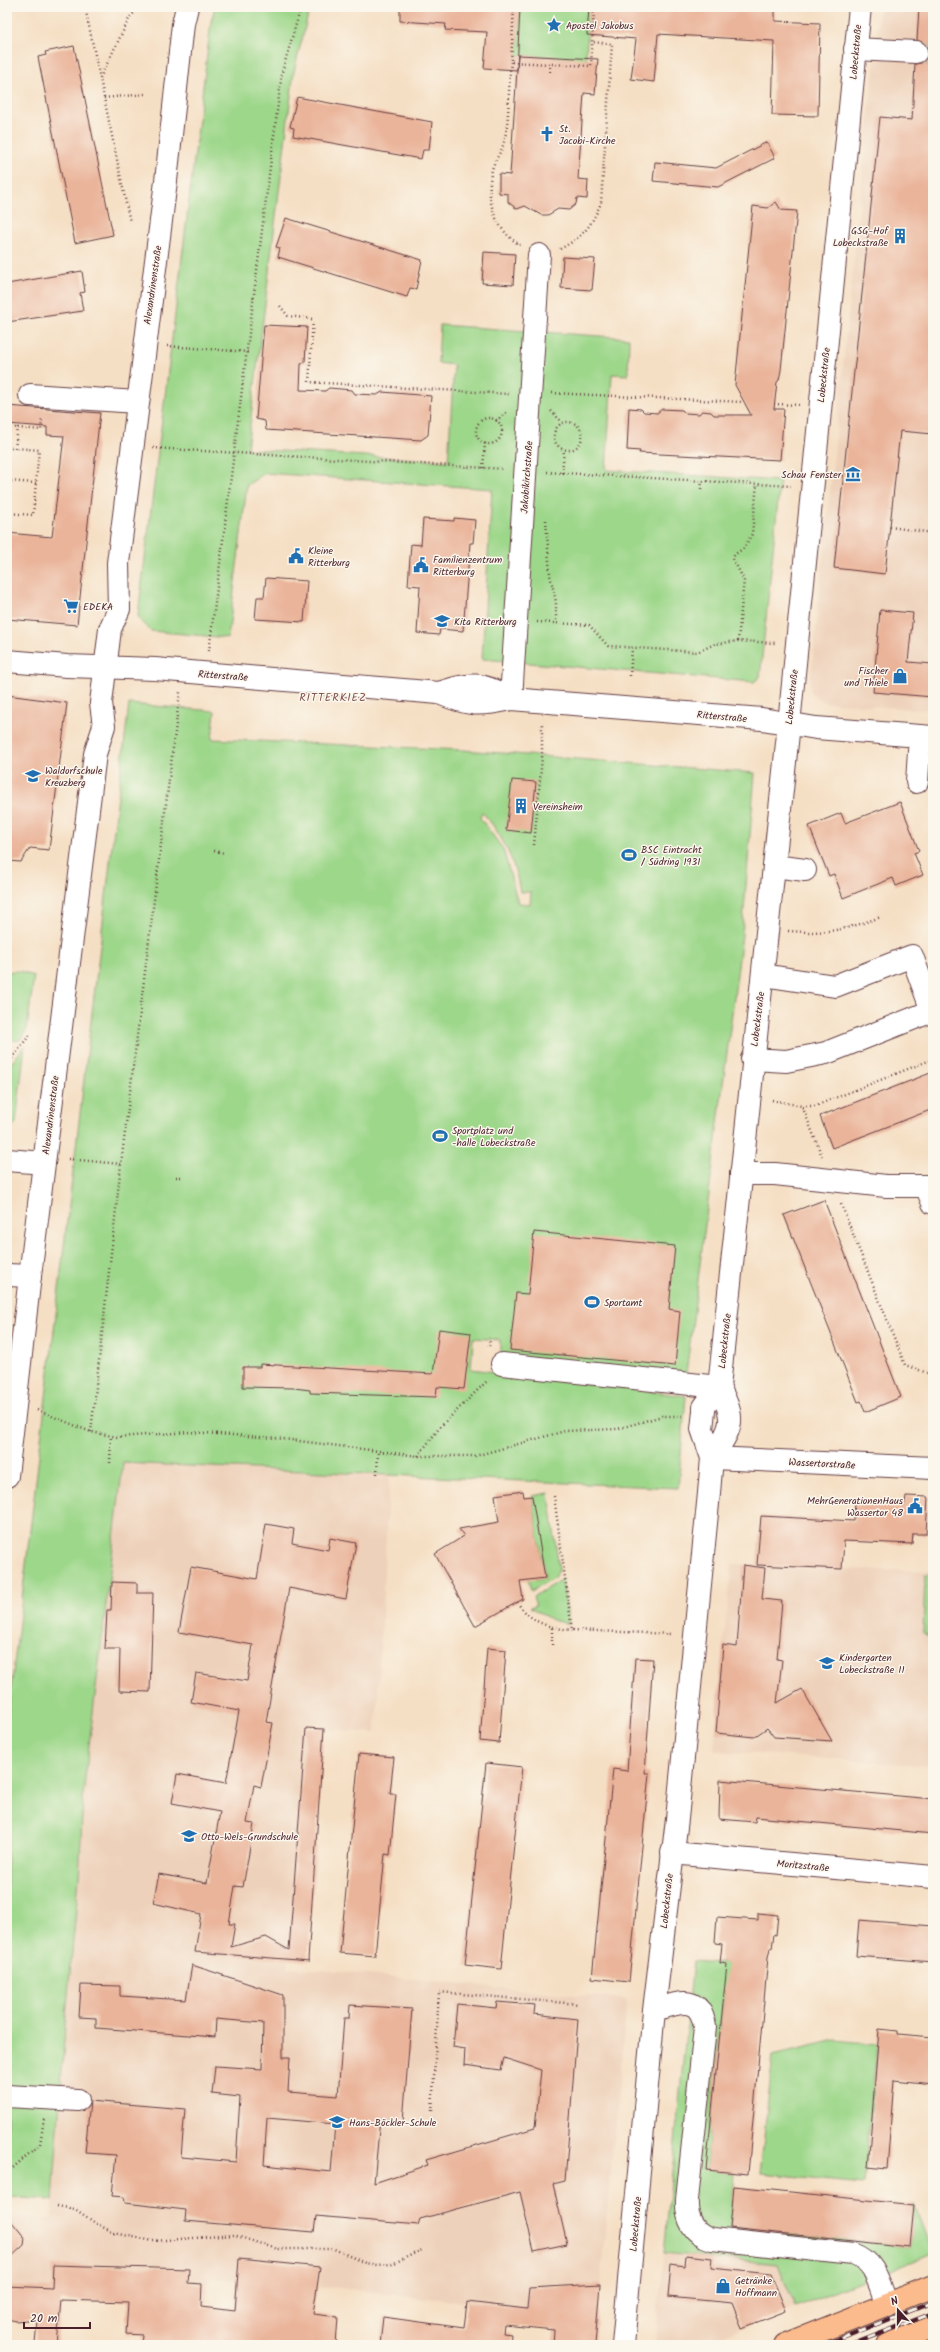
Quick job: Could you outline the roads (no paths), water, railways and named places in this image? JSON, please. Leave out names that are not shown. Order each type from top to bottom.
[{"type":"main road","points":[[785,2345],[933,2286]]},
{"type":"main road","points":[[888,2345],[933,2327]]},
{"type":"street","name":"Alexandrinenstraße","points":[[7,1476],[30,1276],[95,754],[104,726],[101,703],[110,629],[106,611],[107,601],[118,563],[187,7]]},
{"type":"street","name":"Lobeckstraße","points":[[623,2345],[654,2010],[672,1853],[712,1458],[702,1429],[704,1406],[719,1387],[752,1059],[763,975],[789,724],[811,487],[860,7]]},
{"type":"street","points":[[855,49],[916,52]]},
{"type":"street","name":"Jakobikirchstraße","points":[[511,699],[541,251]]},
{"type":"street","points":[[30,395],[137,402]]},
{"type":"street","name":"Ritterstraße","points":[[7,661],[183,672],[439,693],[465,685],[487,686],[511,699],[762,719],[816,728],[926,736]]},
{"type":"street","points":[[917,782],[926,736]]},
{"type":"street","points":[[774,866],[805,870]]},
{"type":"street","points":[[752,1059],[786,1061],[826,1053],[932,1011],[912,956],[835,986],[763,975]]},
{"type":"street","points":[[7,1160],[44,1163]]},
{"type":"street","points":[[741,1174],[775,1174],[886,1186],[926,1186],[933,1203]]},
{"type":"street","points":[[7,1275],[30,1276]]},
{"type":"street","points":[[502,1364],[719,1387]]},
{"type":"street","name":"Wassertorstraße","points":[[712,1458],[933,1468]]},
{"type":"street","name":"Moritzstraße","points":[[672,1853],[933,1877]]},
{"type":"street","points":[[654,2010],[679,2002],[689,2003],[696,2006],[704,2019],[705,2026],[687,2200],[687,2210],[693,2227],[704,2237],[712,2239],[853,2254],[862,2257],[872,2267],[887,2305]]},
{"type":"street","points":[[7,2096],[78,2100]]},
{"type":"tunnel","points":[[916,52],[933,53]]},
{"type":"railway","points":[[824,2345],[933,2302]]},
{"type":"railway","points":[[851,2345],[933,2313]]},
{"type":"place","name":"Apostel Jakobus","points":[[554,25]]},
{"type":"place","name":"St. Jacobi-Kirche","points":[[547,134]]},
{"type":"place","name":"GSG-Hof Lobeckstraße","points":[[900,236]]},
{"type":"place","name":"Schau Fenster","points":[[853,474]]},
{"type":"place","name":"Kleine Ritterburg","points":[[296,556]]},
{"type":"place","name":"Familienzentrum Ritterburg","points":[[421,565]]},
{"type":"place","name":"EDEKA","points":[[71,606]]},
{"type":"place","name":"Kita Ritterburg","points":[[442,621]]},
{"type":"place","name":"Fischer und Thiele","points":[[900,676]]},
{"type":"place","name":"Waldorfschule Kreuzberg","points":[[33,776]]},
{"type":"place","name":"Vereinsheim","points":[[521,806]]},
{"type":"place","name":"BSC Eintracht / Südring 1931","points":[[629,855]]},
{"type":"place","name":"Sportplatz und -halle Lobeckstraße","points":[[440,1136]]},
{"type":"place","name":"Sportamt","points":[[592,1302]]},
{"type":"place","name":"MehrGenerationenHaus Wassertor 48","points":[[915,1506]]},
{"type":"place","name":"Kindergarten Lobeckstraße 11","points":[[827,1663]]},
{"type":"place","name":"Otto-Wels-Grundschule","points":[[189,1836]]},
{"type":"place","name":"Hans-Böckler-Schule","points":[[337,2122]]},
{"type":"place","name":"Getränke Hoffmann","points":[[723,2286]]},
{"type":"district","name":"RITTERKIEZ","points":[[333,697]]}]
